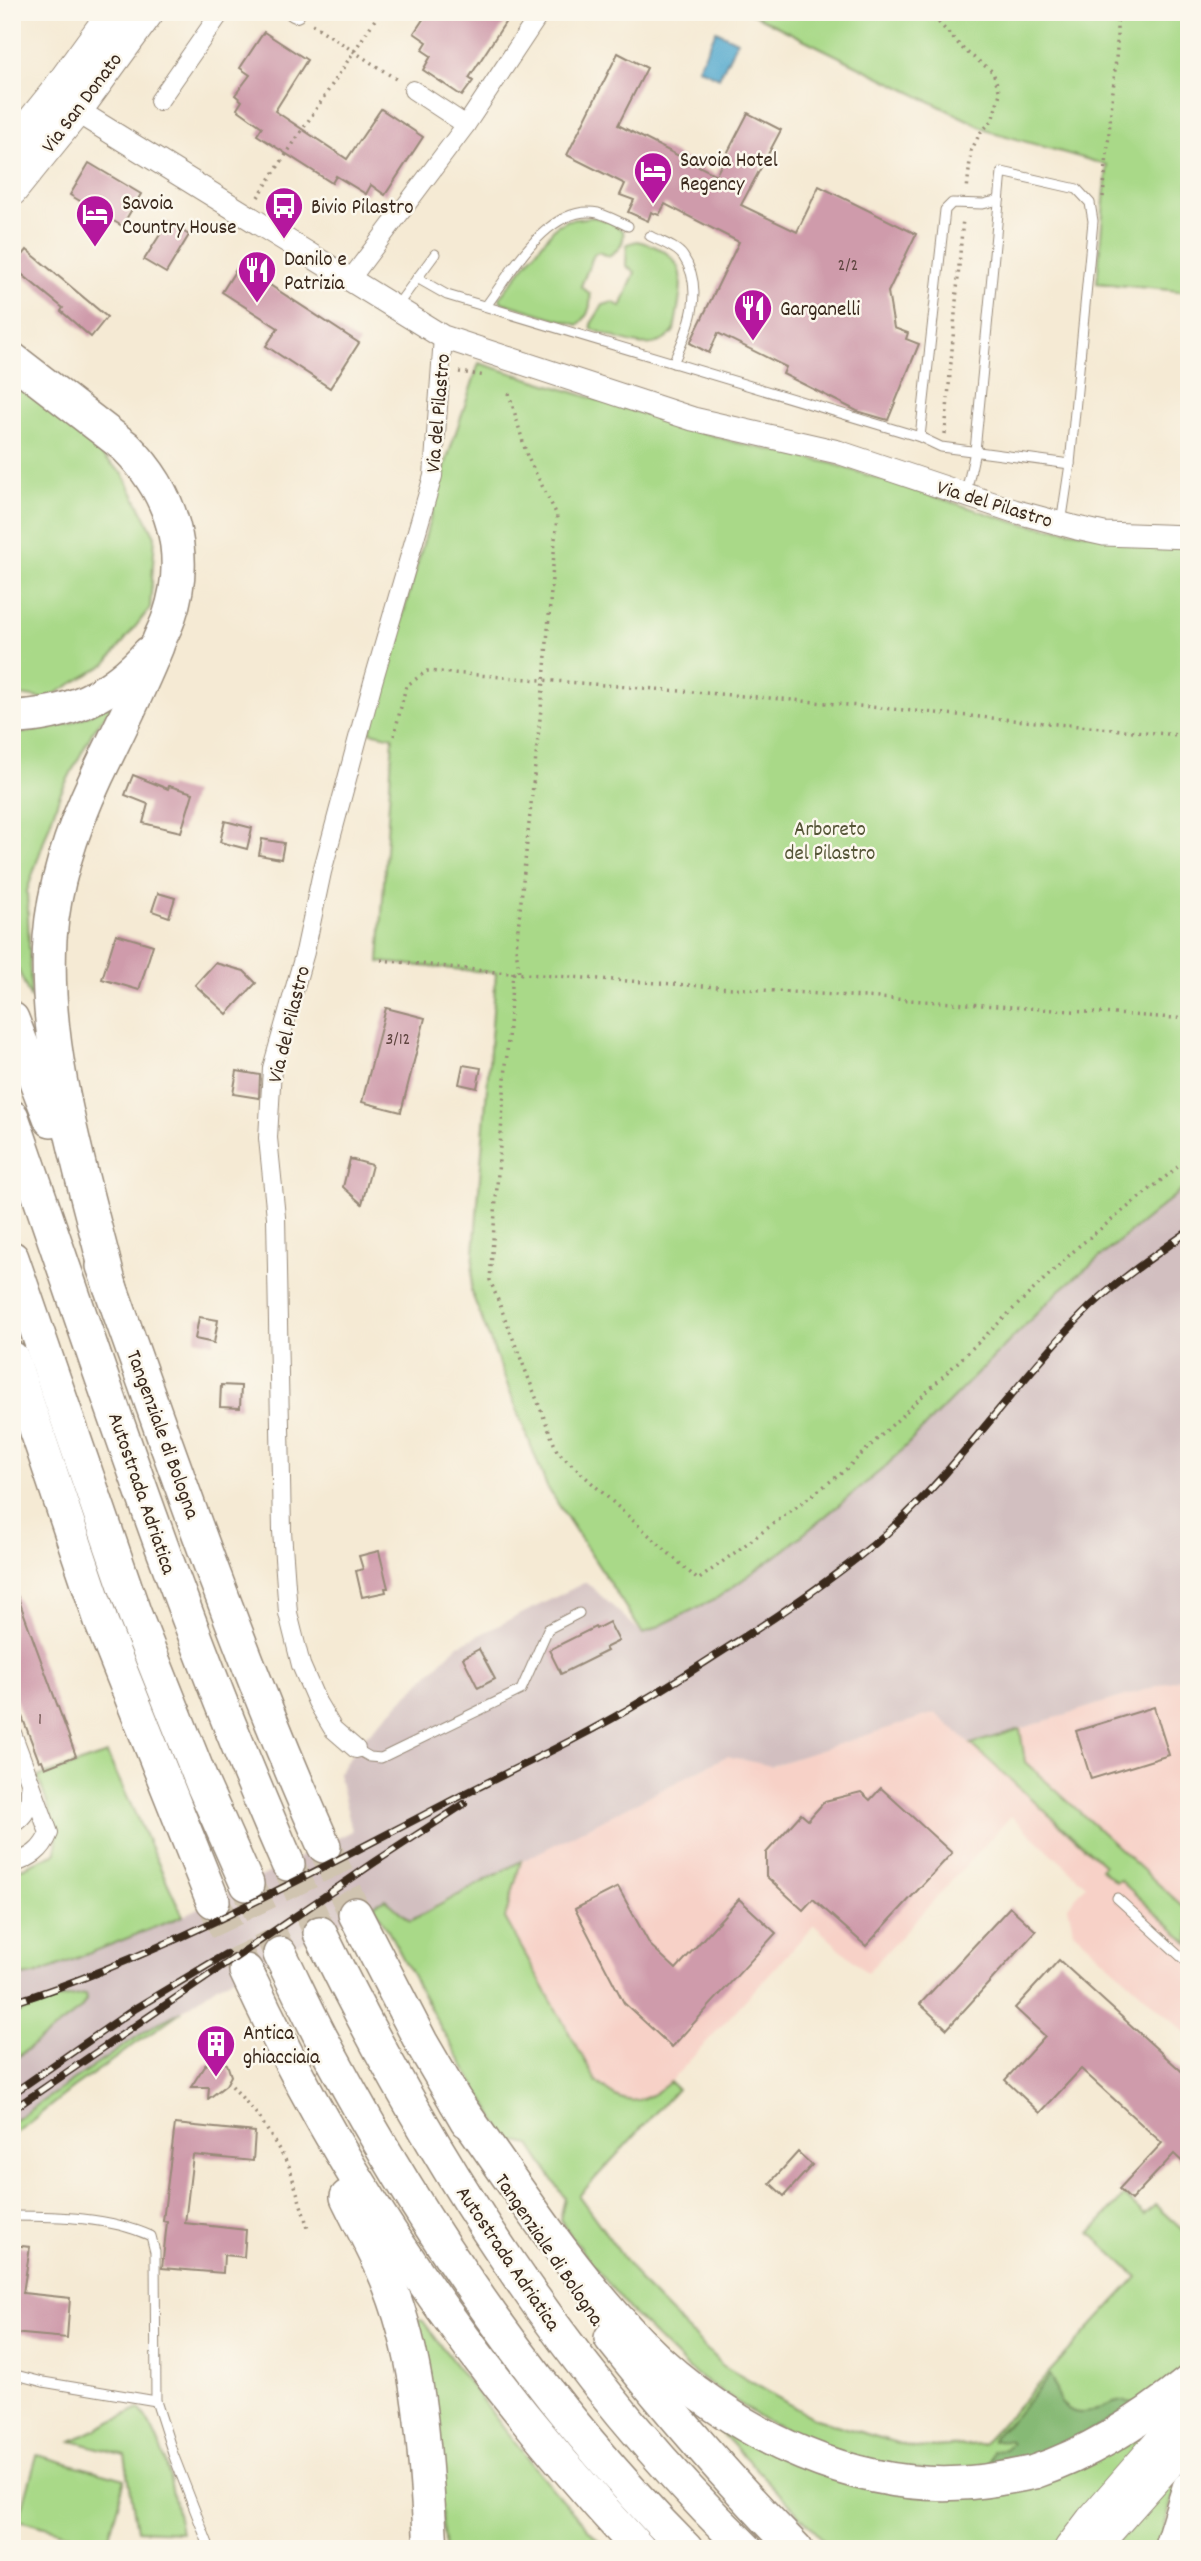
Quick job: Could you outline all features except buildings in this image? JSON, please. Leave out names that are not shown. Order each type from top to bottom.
[{"type":"highway","points":[[12,359],[126,447],[156,482],[167,504],[174,528],[178,559],[170,616],[141,688],[98,775],[63,864],[51,935],[49,994],[59,1077],[110,1286]]},
{"type":"highway","points":[[12,718],[35,717],[87,703],[111,689],[133,671],[158,643]]},
{"type":"highway","name":"Tangenziale di Bologna","points":[[12,1019],[41,1091],[219,1591],[281,1748],[324,1846]]},
{"type":"highway","name":"Autostrada Adriatica","points":[[12,1117],[180,1600],[218,1699],[288,1864]]},
{"type":"highway","points":[[12,1258],[135,1615],[203,1786],[247,1884]]},
{"type":"highway","points":[[12,1357],[102,1624],[213,1901]]},
{"type":"highway","name":"Tangenziale di Bologna","points":[[355,1914],[421,2042],[529,2222],[600,2323],[681,2426],[796,2549]]},
{"type":"highway","name":"Autostrada Adriatica","points":[[320,1933],[411,2106],[520,2281],[568,2345],[657,2454],[710,2514],[746,2549]]},
{"type":"highway","name":"Autostrada Adriatica","points":[[280,1954],[331,2058],[442,2243],[575,2424],[686,2549]]},
{"type":"highway","points":[[431,2549],[419,2396],[398,2313],[384,2271],[291,2084],[249,1978],[304,2086],[363,2188],[454,2326],[587,2493],[639,2549]]},
{"type":"highway","points":[[456,2102],[593,2291],[641,2344],[703,2397],[773,2441],[819,2459],[879,2477],[938,2484],[985,2481],[1031,2473],[1108,2439],[1146,2415],[1189,2382]]},
{"type":"highway","points":[[1170,2549],[1189,2488]]},
{"type":"main road","name":"Via San Donato","points":[[12,191],[65,103],[113,12]]},
{"type":"main road","name":"Via San Donato","points":[[12,146],[65,103],[149,12]]},
{"type":"main road","points":[[1069,2549],[1189,2408]]},
{"type":"main road","points":[[1093,2549],[1189,2441]]},
{"type":"street","points":[[159,101],[221,12]]},
{"type":"street","points":[[349,281],[466,125],[541,12]]},
{"type":"street","points":[[413,90],[466,125]]},
{"type":"street","name":"Via del Pilastro","points":[[65,103],[443,337],[693,419],[838,452],[1061,524],[1104,534],[1189,537]]},
{"type":"street","name":"Via del Pilastro","points":[[356,1749],[333,1729],[317,1702],[301,1665],[288,1614],[282,1531],[276,1217],[268,1138],[271,1082],[272,1068],[305,952],[322,872],[366,706],[433,477],[443,337]]},
{"type":"street","points":[[12,1733],[49,1833],[44,1848],[25,1860],[12,1864]]},
{"type":"street","points":[[12,1824],[26,1812],[30,1799],[30,1782]]},
{"type":"lane","points":[[965,495],[975,451],[1002,172],[1077,190],[1090,203],[1093,221],[1070,464],[1061,524]]},
{"type":"lane","points":[[920,437],[944,210],[952,203],[983,204],[999,201]]},
{"type":"lane","points":[[486,306],[530,248],[557,220],[568,215],[596,213],[628,226]]},
{"type":"lane","points":[[650,236],[682,254],[690,271],[693,315],[673,363]]},
{"type":"lane","points":[[394,309],[435,254]]},
{"type":"lane","points":[[417,278],[447,295],[920,437],[942,447],[1070,464]]},
{"type":"lane","points":[[356,1749],[370,1757],[381,1758],[521,1690],[548,1629],[579,1613]]},
{"type":"lane","points":[[1117,1898],[1189,1964]]},
{"type":"lane","points":[[12,2216],[89,2220],[131,2227],[152,2236],[155,2252],[156,2401],[173,2454],[210,2549]]},
{"type":"lane","points":[[12,2374],[43,2382],[156,2401]]},
{"type":"path","points":[[245,216],[380,12]]},
{"type":"path","points":[[929,12],[964,50],[993,72],[1000,93],[992,121],[980,133],[971,151],[945,434],[976,438]]},
{"type":"path","points":[[313,25],[396,79]]},
{"type":"path","points":[[509,393],[527,456],[558,515],[516,948],[519,973]]},
{"type":"path","points":[[394,736],[406,686],[427,671],[782,699],[1189,736]]},
{"type":"path","points":[[380,960],[519,973],[1189,1019]]},
{"type":"path","points":[[513,972],[490,1279],[557,1451],[698,1580],[843,1472],[1079,1246],[1189,1158]]},
{"type":"path","points":[[232,2086],[260,2118],[289,2166],[308,2228]]},
{"type":"shaded area","points":[[1189,1184],[1189,1676],[971,1744],[935,1713],[771,1766],[727,1756],[438,1904],[410,1921],[385,1899],[217,1986],[73,2088],[12,2136],[12,1937],[166,1881],[183,1916],[352,1831],[338,1773],[363,1739],[457,1646],[586,1582],[643,1634],[717,1598],[783,1551],[885,1467],[1059,1290]]},
{"type":"shaded area","points":[[1189,1676],[1189,2036],[1073,1931],[1068,1906],[1086,1885],[1011,1816],[867,1973],[814,1925],[670,2082],[657,2093],[641,2100],[625,2101],[610,2095],[596,2081],[505,1918],[521,1861],[727,1756],[772,1766],[935,1712],[971,1744]]},
{"type":"green space","points":[[748,12],[1189,12],[1189,292],[1097,283],[1107,165],[992,132]]},
{"type":"green space","points":[[594,217],[611,222],[623,231],[623,239],[618,249],[608,256],[598,252],[594,254],[581,286],[590,294],[590,303],[587,315],[578,325],[501,302],[500,297],[556,226],[568,220]]},
{"type":"green space","points":[[637,241],[668,254],[680,273],[680,299],[674,331],[666,339],[646,345],[624,341],[592,329],[591,324],[603,305],[613,302],[621,307],[635,272],[626,266],[627,244]]},
{"type":"green space","name":"Arboreto del Pilastro","points":[[479,363],[734,442],[830,463],[1017,523],[1189,548],[1189,1184],[1060,1290],[885,1467],[783,1551],[717,1598],[643,1634],[547,1487],[471,1291],[496,973],[379,962],[393,737],[370,732],[447,459]]},
{"type":"green space","points":[[12,383],[49,408],[123,474],[155,536],[150,608],[106,664],[46,699],[12,694]]},
{"type":"green space","points":[[116,702],[93,731],[60,794],[27,891],[31,999],[12,956],[12,735],[71,723]]},
{"type":"green space","points":[[1020,1729],[1025,1762],[1189,1912],[1189,1944],[1120,1880],[1116,1882],[1101,1869],[1104,1865],[971,1744]]},
{"type":"green space","points":[[107,1754],[183,1916],[35,1975],[12,1976],[12,1872],[56,1853],[57,1832],[38,1777]]},
{"type":"green space","points":[[521,1861],[505,1918],[596,2081],[615,2096],[633,2101],[650,2096],[670,2082],[677,2089],[579,2196],[644,2286],[722,2365],[813,2418],[914,2448],[983,2444],[1137,2277],[1090,2233],[1124,2196],[1145,2215],[1155,2205],[1189,2236],[1189,2366],[1142,2405],[963,2475],[862,2462],[764,2420],[691,2371],[634,2315],[583,2253],[560,2219],[565,2198],[530,2145],[508,2140],[442,2030],[374,1905],[385,1899],[410,1921]]},
{"type":"green space","points":[[85,1994],[86,2000],[81,2009],[12,2061],[12,2015],[58,1999]]},
{"type":"green space","points":[[182,2011],[73,2088],[12,2136],[12,2122],[156,2024]]},
{"type":"green space","points":[[420,2320],[534,2467],[607,2549],[445,2549],[417,2322]]},
{"type":"green space","points":[[1050,2375],[1059,2400],[1076,2413],[1090,2412],[1118,2401],[1134,2403],[1134,2406],[1064,2446],[995,2466],[990,2463],[993,2451],[1005,2449],[1012,2443],[1009,2440],[992,2441],[993,2438]]},
{"type":"green space","points":[[139,2408],[162,2451],[181,2532],[137,2530],[125,2455],[72,2441]]},
{"type":"green space","points":[[699,2409],[897,2493],[1176,2411],[1053,2549],[832,2549]]},
{"type":"green space","points":[[37,2455],[125,2479],[107,2544],[19,2520]]},
{"type":"green space","points":[[1187,2462],[1172,2499],[1159,2549],[1112,2549]]},
{"type":"water","points":[[716,31],[737,41],[719,78],[698,68]]},
{"type":"tunnel","points":[[324,1846],[355,1914]]},
{"type":"tunnel","points":[[288,1864],[320,1933]]},
{"type":"tunnel","points":[[247,1884],[280,1954]]},
{"type":"tunnel","points":[[213,1901],[246,1971]]},
{"type":"railway","points":[[12,2003],[125,1961],[288,1885],[620,1714],[774,1618],[868,1549],[913,1509],[1082,1315],[1119,1282],[1189,1231]]},
{"type":"railway","points":[[12,2110],[464,1804]]},
{"type":"railway","points":[[12,2094],[136,2008],[226,1954]]},
{"type":"place","name":"Savoia Hotel Regency","points":[[653,205]]},
{"type":"place","name":"Bivio Pilastro","points":[[284,240]]},
{"type":"place","name":"Savoia Country House","points":[[95,248]]},
{"type":"place","name":"Danilo e Patrizia","points":[[257,304]]},
{"type":"place","name":"Garganelli","points":[[753,342]]},
{"type":"place","name":"Antica ghiacciaia","points":[[216,2078]]}]
